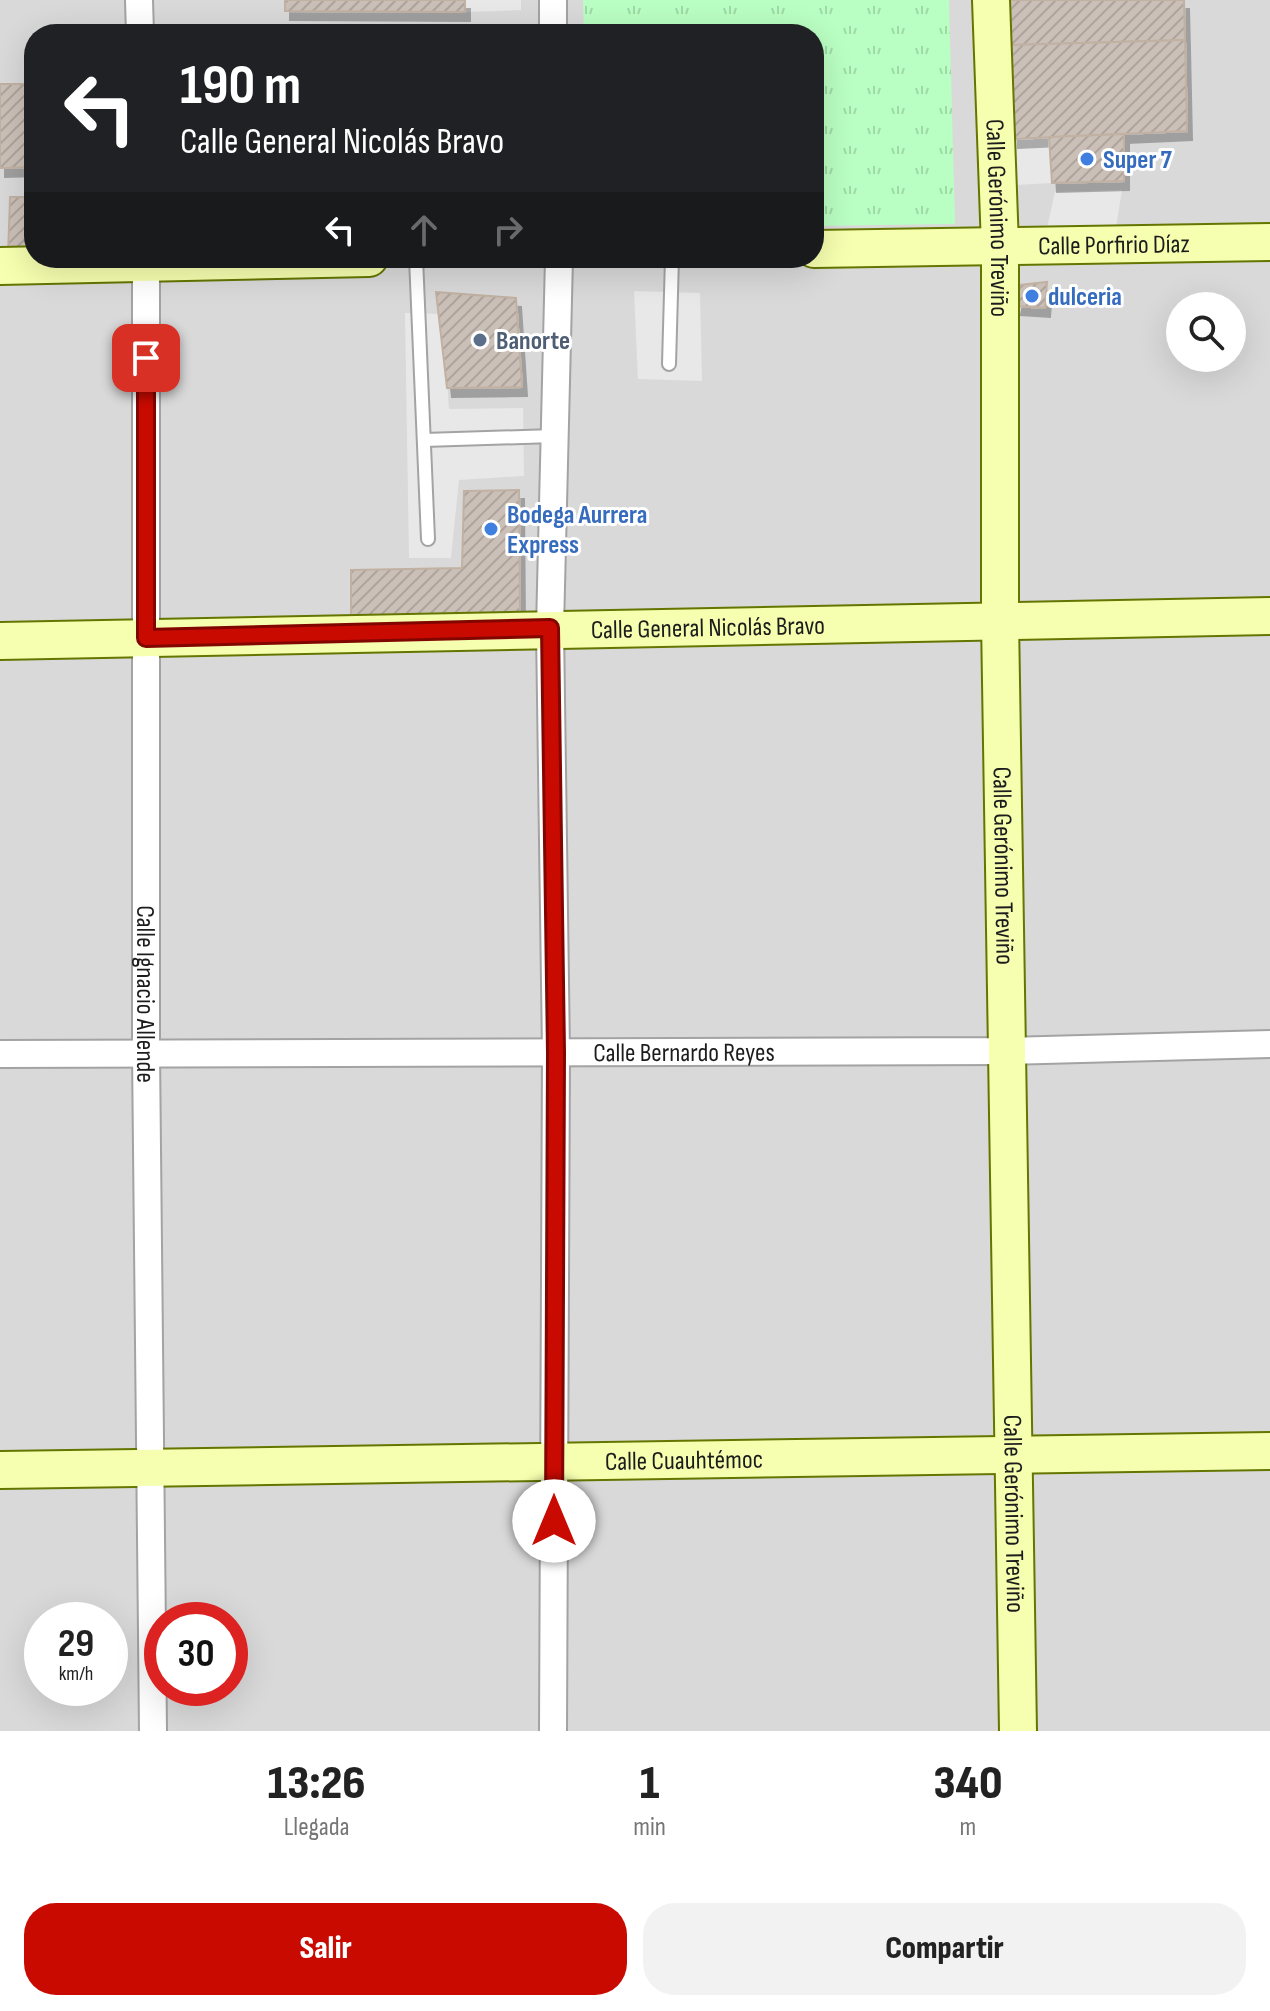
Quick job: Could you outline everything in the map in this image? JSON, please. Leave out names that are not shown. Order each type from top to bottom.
[{"type":"street","points":[[139,0],[140,24]]},
{"type":"street","points":[[553,0],[553,24]]},
{"type":"street","name":"Calle Gerónimo Treviño","points":[[991,0],[1000,246],[1000,620],[1018,1731]]},
{"type":"street","name":"Calle Porfirio Díaz","points":[[824,249],[1270,242]]},
{"type":"street","points":[[0,266],[24,265]]},
{"type":"street","name":"Calle Ignacio Allende","points":[[146,268],[146,1052],[153,1731]]},
{"type":"street","points":[[553,1731],[556,1053],[550,628],[559,268]]},
{"type":"street","name":"Calle General Nicolás Bravo","points":[[0,641],[1270,616]]},
{"type":"street","name":"Calle Bernardo Reyes","points":[[0,1054],[1007,1051],[1270,1044]]},
{"type":"street","name":"Calle Cuauhtémoc","points":[[0,1470],[1270,1451]]},
{"type":"lane","points":[[416,268],[428,539]]},
{"type":"lane","points":[[669,364],[672,268]]},
{"type":"lane","points":[[424,440],[554,436]]},
{"type":"shaded area","points":[[0,0],[1270,0],[1270,1731],[0,1731]]},
{"type":"shaded area","points":[[465,0],[521,0],[521,10],[465,12]]},
{"type":"shaded area","points":[[1049,137],[1052,183],[1015,185],[1013,139]]},
{"type":"shaded area","points":[[1122,190],[1116,227],[1047,228],[1055,192]]},
{"type":"shaded area","points":[[634,291],[700,293],[702,381],[638,379]]},
{"type":"shaded area","points":[[405,313],[442,314],[449,409],[523,408],[524,476],[459,480],[451,558],[409,558]]},
{"type":"green space","points":[[583,0],[949,0],[955,224],[824,226],[824,24],[584,24]]},
{"type":"building","points":[[285,0],[465,0],[465,12],[285,11]]},
{"type":"building","points":[[1010,0],[1184,0],[1185,40],[1011,45]]},
{"type":"building","points":[[1185,40],[1187,131],[1013,139],[1011,45]]},
{"type":"building","points":[[0,84],[24,84],[24,167],[0,168]]},
{"type":"building","name":"Super 7","points":[[1124,134],[1124,181],[1052,183],[1049,137]]},
{"type":"building","points":[[10,197],[24,197],[24,256],[8,256]]},
{"type":"building","name":"dulceria","points":[[1047,282],[1045,308],[1016,306],[1020,285]]},
{"type":"building","points":[[436,292],[516,298],[522,387],[447,388]]},
{"type":"building","name":"Bodega Aurrera Express","points":[[519,490],[520,617],[351,621],[351,570],[462,568],[464,491]]},
{"type":"place","name":"Super 7","points":[[1087,159]]},
{"type":"place","name":"dulceria","points":[[1032,296]]},
{"type":"place","name":"Banorte","points":[[480,340]]},
{"type":"place","name":"Bodega Aurrera Express","points":[[491,529]]},
{"type":"route","points":[[146,358],[146,638],[550,628],[556,1053],[554,1521]]}]
